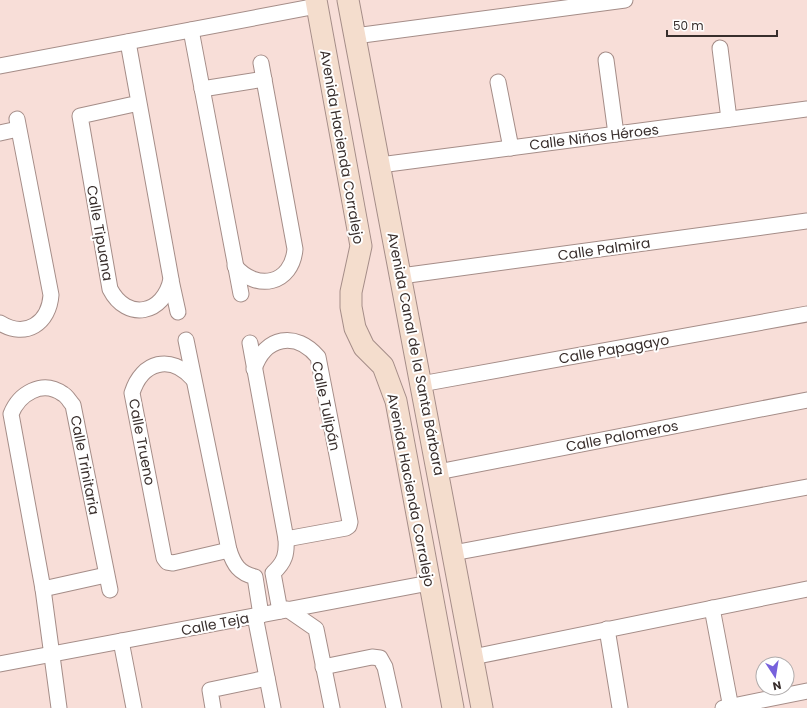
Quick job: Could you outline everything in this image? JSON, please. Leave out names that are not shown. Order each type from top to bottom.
[{"type":"main road","name":"Avenida Canal de la Santa Bárbara","points":[[348,0],[482,708]]},
{"type":"main road","name":"Avenida Hacienda Corralejo","points":[[316,3],[361,246],[351,292],[350,307],[355,328],[364,347],[383,366],[396,401],[453,708]]},
{"type":"street","points":[[355,36],[625,0]]},
{"type":"street","points":[[0,66],[191,30],[316,3]]},
{"type":"street","points":[[191,30],[241,294]]},
{"type":"street","name":"Calle Tipuana","points":[[128,42],[171,279],[169,291],[162,301],[153,307],[142,310],[132,309],[120,303],[110,289],[80,116],[139,104]]},
{"type":"street","points":[[720,48],[730,119]]},
{"type":"street","points":[[606,60],[616,134]]},
{"type":"street","points":[[235,266],[249,279],[268,281],[280,277],[288,270],[294,257],[295,249],[261,63]]},
{"type":"street","points":[[202,89],[264,79]]},
{"type":"street","points":[[498,82],[512,148]]},
{"type":"street","name":"Calle Niños Héroes","points":[[380,165],[807,109]]},
{"type":"street","points":[[0,133],[18,124],[51,295],[50,305],[42,320],[32,328],[14,330],[0,323]]},
{"type":"street","name":"Calle Palmira","points":[[401,276],[807,222]]},
{"type":"street","points":[[171,279],[178,312]]},
{"type":"street","name":"Calle Papagayo","points":[[421,384],[807,314]]},
{"type":"street","points":[[186,340],[229,550],[233,562],[240,571],[255,577],[258,615],[273,708]]},
{"type":"street","name":"Calle Tulipán","points":[[254,369],[258,358],[267,347],[283,340],[298,341],[310,348],[318,357],[350,522],[349,526],[346,528],[286,539]]},
{"type":"street","points":[[250,343],[286,539],[287,551],[285,559],[273,573],[284,610],[316,629],[332,708]]},
{"type":"street","name":"Calle Trueno","points":[[193,379],[180,367],[170,364],[159,364],[151,367],[140,375],[132,393],[164,558],[168,562],[172,563],[229,550]]},
{"type":"street","name":"Calle Trinitaria","points":[[59,708],[50,654],[44,589],[11,414],[16,403],[25,394],[40,388],[55,390],[63,394],[73,406],[110,590]]},
{"type":"street","name":"Calle Palomeros","points":[[438,472],[807,400]]},
{"type":"street","points":[[453,554],[807,487]]},
{"type":"street","points":[[44,589],[106,575]]},
{"type":"street","name":"Calle Teja","points":[[0,664],[430,583]]},
{"type":"street","points":[[473,657],[807,588]]},
{"type":"street","points":[[712,608],[728,707],[807,691]]},
{"type":"street","points":[[607,629],[620,708]]},
{"type":"street","points":[[121,641],[134,708]]},
{"type":"street","points":[[323,668],[372,657],[380,658],[385,666],[394,708]]},
{"type":"street","points":[[213,708],[210,690],[267,678]]}]
